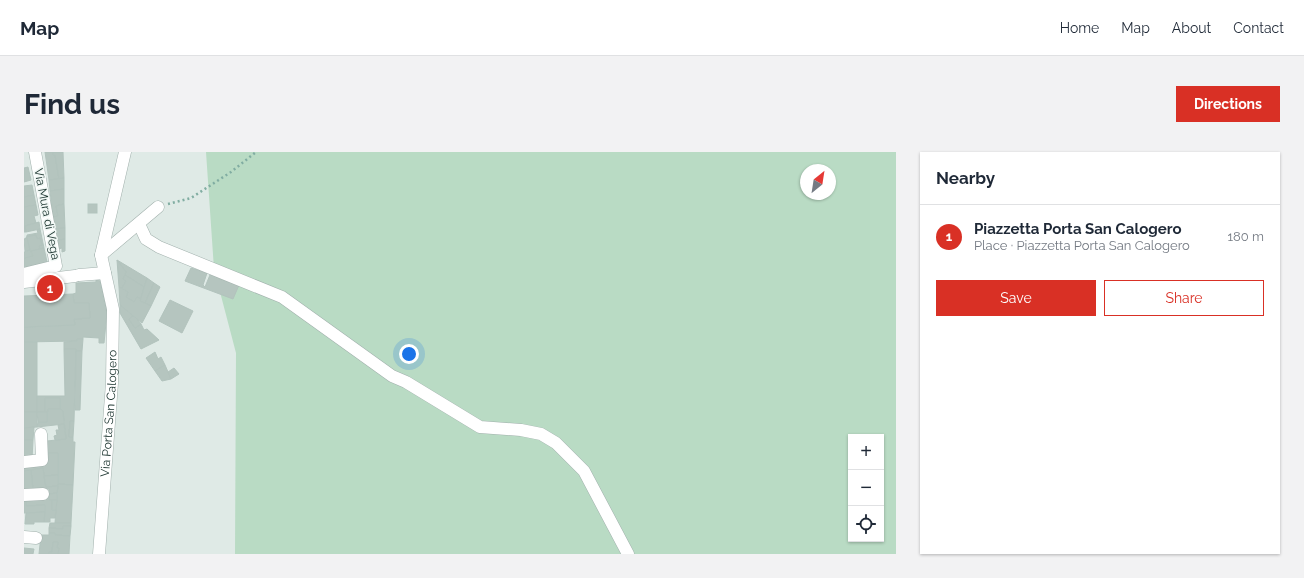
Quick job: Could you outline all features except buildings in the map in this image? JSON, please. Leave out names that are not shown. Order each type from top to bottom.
[{"type":"street","name":"Via Mura di Vega","points":[[24,274],[56,266],[35,152]]},
{"type":"street","points":[[101,255],[125,152]]},
{"type":"street","points":[[101,255],[158,207]]},
{"type":"street","points":[[139,224],[146,239],[159,247],[282,297],[392,376],[406,382],[480,427],[521,430],[541,434],[556,443],[584,471],[628,554]]},
{"type":"street","name":"Via Porta San Calogero","points":[[99,554],[112,383],[113,309],[101,255]]},
{"type":"street","points":[[24,282],[105,273]]},
{"type":"street","points":[[24,462],[42,460],[41,434]]},
{"type":"street","points":[[24,495],[43,494]]},
{"type":"street","points":[[24,537],[36,538]]},
{"type":"path","points":[[158,207],[191,198],[231,172],[256,152]]},
{"type":"green space","points":[[206,152],[896,152],[896,554],[235,554],[236,353],[214,269]]},
{"type":"place","name":"Piazzetta Porta San Calogero","points":[[50,288]]}]
